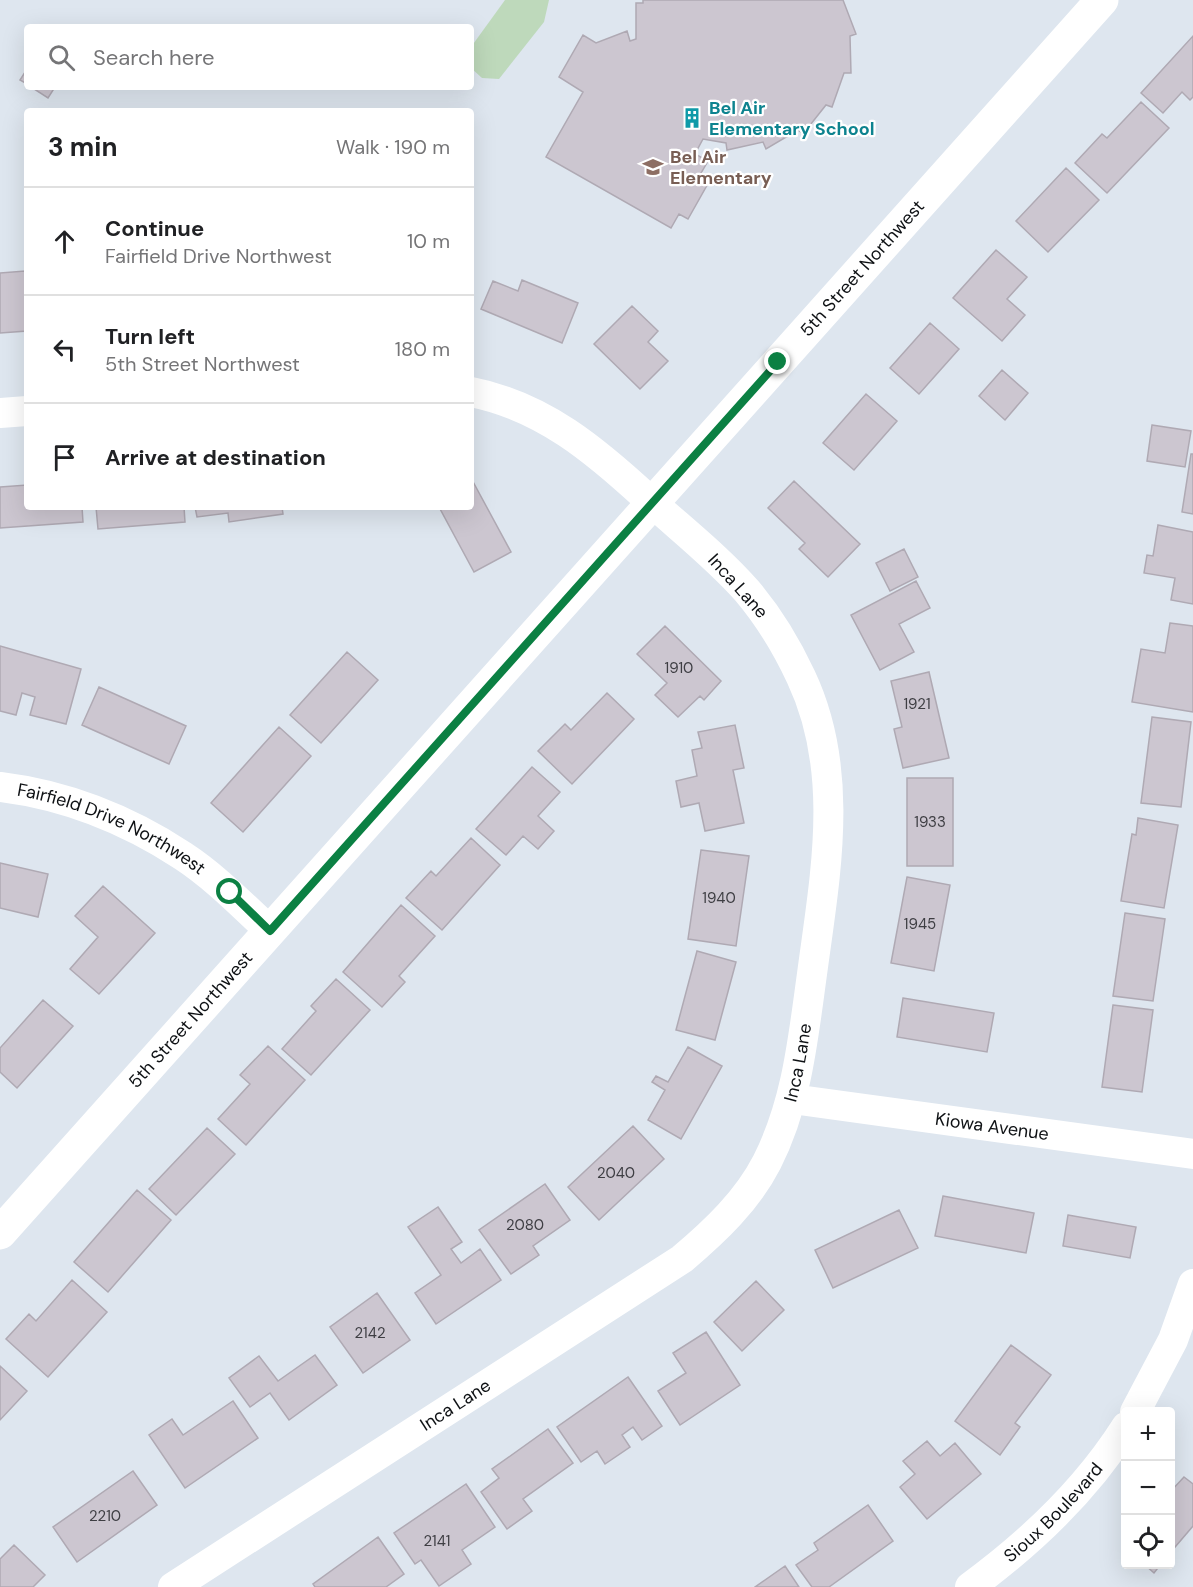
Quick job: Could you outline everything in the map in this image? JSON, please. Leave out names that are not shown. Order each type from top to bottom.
[{"type":"street","name":"5th Street Northwest","points":[[0,1233],[1101,0]]},
{"type":"street","name":"Inca Lane","points":[[173,1587],[682,1259],[713,1233],[741,1202],[766,1164],[792,1099],[800,1061],[827,862],[830,810],[827,769],[819,728],[802,680],[778,634],[747,592],[716,560],[602,457],[560,426],[523,408],[474,393]]},
{"type":"street","points":[[0,413],[24,411]]},
{"type":"street","name":"Fairfield Drive Northwest","points":[[0,788],[33,791],[81,806],[134,827],[184,857],[230,892],[270,931]]},
{"type":"street","name":"Kiowa Avenue","points":[[792,1099],[1193,1154]]},
{"type":"street","points":[[1138,1407],[1173,1340],[1193,1284]]},
{"type":"street","name":"Sioux Boulevard","points":[[970,1587],[1005,1561],[1050,1520],[1085,1482],[1121,1432]]},
{"type":"green space","points":[[505,0],[549,0],[544,22],[499,79],[482,78],[474,71],[474,43]]},
{"type":"building","name":"Bel Air Elementary School","points":[[643,0],[843,0],[856,34],[850,36],[851,73],[844,73],[832,107],[826,105],[803,134],[798,130],[766,149],[763,142],[727,150],[726,143],[703,139],[695,154],[708,161],[700,175],[710,180],[688,219],[679,214],[671,228],[546,157],[583,92],[559,77],[583,35],[596,43],[627,31],[630,41],[636,39],[636,3],[643,3]]},
{"type":"building","points":[[1193,36],[1193,97],[1190,100],[1182,92],[1163,113],[1141,93]]},
{"type":"building","points":[[36,90],[53,90],[48,98]]},
{"type":"building","points":[[1141,102],[1169,128],[1107,193],[1075,163],[1102,134],[1107,138]]},
{"type":"building","points":[[1066,168],[1099,200],[1048,252],[1016,221]]},
{"type":"building","points":[[996,250],[1027,277],[1007,299],[1025,315],[1002,341],[953,298]]},
{"type":"building","points":[[24,271],[24,331],[0,333],[0,273]]},
{"type":"building","points":[[522,280],[578,303],[562,343],[481,309],[493,281],[518,291]]},
{"type":"building","points":[[632,306],[658,331],[648,342],[668,361],[640,389],[594,344]]},
{"type":"building","points":[[930,323],[959,349],[919,394],[890,368]]},
{"type":"building","points":[[1002,370],[1028,393],[1005,420],[979,396]]},
{"type":"building","points":[[866,394],[897,421],[854,470],[823,443]]},
{"type":"building","points":[[1152,425],[1191,431],[1185,467],[1147,461]]},
{"type":"building","points":[[1191,454],[1193,454],[1193,514],[1182,512]]},
{"type":"building","points":[[794,481],[860,544],[828,577],[799,549],[805,543],[768,508]]},
{"type":"building","points":[[474,484],[511,552],[474,572],[441,510],[474,510]]},
{"type":"building","points":[[24,485],[24,510],[82,510],[83,522],[0,528],[0,487]]},
{"type":"building","points":[[96,510],[184,510],[185,522],[98,529]]},
{"type":"building","points":[[196,510],[282,510],[283,514],[229,522],[228,513],[197,517]]},
{"type":"building","points":[[1158,525],[1193,532],[1193,604],[1171,600],[1175,578],[1144,573],[1147,555],[1153,556]]},
{"type":"building","points":[[904,549],[918,577],[890,591],[876,563]]},
{"type":"building","points":[[916,581],[930,608],[899,624],[914,652],[880,670],[851,615]]},
{"type":"building","points":[[1170,623],[1193,626],[1193,712],[1132,702],[1141,649],[1165,653]]},
{"type":"building","points":[[665,626],[721,681],[704,700],[700,696],[678,717],[655,695],[667,683],[637,654]]},
{"type":"building","points":[[0,646],[81,669],[66,724],[30,715],[35,697],[22,693],[16,715],[0,711]]},
{"type":"building","points":[[347,652],[378,680],[321,743],[290,715]]},
{"type":"building","points":[[929,672],[949,758],[903,768],[894,729],[902,727],[891,681]]},
{"type":"building","points":[[99,687],[186,726],[169,764],[82,725]]},
{"type":"building","points":[[607,693],[634,719],[572,784],[538,751],[565,724],[571,730]]},
{"type":"building","points":[[1152,717],[1191,722],[1181,807],[1141,803]]},
{"type":"building","points":[[735,725],[744,768],[733,770],[744,823],[705,831],[699,803],[681,807],[676,781],[697,776],[692,750],[702,748],[698,732]]},
{"type":"building","points":[[279,727],[311,756],[243,832],[211,803]]},
{"type":"building","points":[[532,767],[560,792],[538,816],[554,831],[538,849],[523,836],[506,855],[476,829]]},
{"type":"building","points":[[907,778],[953,778],[953,866],[907,866]]},
{"type":"building","points":[[1138,818],[1178,825],[1164,908],[1121,901],[1132,834],[1136,835]]},
{"type":"building","points":[[471,838],[500,865],[442,930],[406,898],[431,871],[436,876]]},
{"type":"building","points":[[701,850],[749,856],[736,946],[688,939]]},
{"type":"building","points":[[0,863],[48,874],[38,917],[0,908]]},
{"type":"building","points":[[907,877],[950,885],[934,971],[891,963]]},
{"type":"building","points":[[103,886],[155,933],[99,994],[70,969],[98,937],[75,916]]},
{"type":"building","points":[[401,905],[435,936],[399,976],[405,982],[382,1007],[343,972]]},
{"type":"building","points":[[1125,913],[1165,919],[1153,1001],[1113,996]]},
{"type":"building","points":[[697,951],[736,962],[715,1040],[676,1030]]},
{"type":"building","points":[[336,979],[370,1010],[311,1075],[282,1049],[316,1011],[311,1006]]},
{"type":"building","points":[[903,998],[994,1013],[987,1052],[897,1037]]},
{"type":"building","points":[[43,1000],[73,1026],[17,1088],[0,1072],[0,1048]]},
{"type":"building","points":[[1113,1005],[1153,1010],[1142,1092],[1102,1087]]},
{"type":"building","points":[[268,1046],[305,1080],[246,1145],[218,1119],[250,1084],[240,1075]]},
{"type":"building","points":[[688,1047],[722,1066],[681,1139],[648,1120],[665,1090],[652,1082],[656,1076],[668,1082]]},
{"type":"building","points":[[633,1126],[664,1159],[599,1220],[568,1187]]},
{"type":"building","points":[[207,1128],[235,1154],[176,1215],[149,1189]]},
{"type":"building","points":[[545,1184],[570,1220],[533,1246],[539,1255],[511,1274],[479,1230]]},
{"type":"building","points":[[137,1190],[171,1220],[108,1292],[74,1262]]},
{"type":"building","points":[[943,1196],[1034,1213],[1026,1253],[935,1236]]},
{"type":"building","points":[[438,1207],[462,1242],[451,1249],[461,1263],[480,1249],[501,1280],[436,1324],[415,1293],[441,1275],[408,1227]]},
{"type":"building","points":[[899,1210],[918,1248],[833,1288],[815,1250]]},
{"type":"building","points":[[1068,1215],[1136,1227],[1130,1258],[1063,1246]]},
{"type":"building","points":[[72,1280],[107,1312],[48,1377],[6,1339],[29,1314],[36,1321]]},
{"type":"building","points":[[756,1281],[784,1310],[742,1351],[714,1322]]},
{"type":"building","points":[[377,1293],[410,1340],[363,1373],[330,1327]]},
{"type":"building","points":[[706,1332],[740,1385],[680,1425],[658,1391],[686,1373],[673,1353]]},
{"type":"building","points":[[1011,1345],[1051,1375],[1015,1423],[1020,1427],[1000,1455],[955,1421]]},
{"type":"building","points":[[315,1355],[337,1385],[289,1420],[270,1393],[250,1407],[229,1378],[259,1356],[278,1381]]},
{"type":"building","points":[[0,1366],[27,1391],[0,1420]]},
{"type":"building","points":[[628,1377],[662,1426],[642,1440],[633,1427],[622,1435],[630,1447],[605,1464],[597,1451],[581,1462],[557,1427]]},
{"type":"building","points":[[233,1401],[258,1438],[185,1488],[149,1435],[172,1419],[183,1435]]},
{"type":"building","points":[[548,1429],[573,1463],[523,1499],[532,1511],[507,1529],[481,1492],[499,1478],[492,1469]]},
{"type":"building","points":[[927,1441],[940,1456],[955,1443],[981,1474],[927,1519],[900,1487],[915,1474],[903,1461]]},
{"type":"building","points":[[133,1471],[157,1505],[77,1562],[53,1527]]},
{"type":"building","points":[[1184,1477],[1193,1484],[1193,1526],[1175,1547],[1175,1515],[1175,1487]]},
{"type":"building","points":[[466,1484],[495,1527],[462,1550],[471,1564],[439,1586],[421,1560],[415,1564],[394,1533]]},
{"type":"building","points":[[868,1505],[893,1541],[829,1587],[812,1587],[796,1565],[818,1550],[814,1543]]},
{"type":"building","points":[[378,1537],[404,1574],[386,1587],[315,1587],[313,1584]]},
{"type":"building","points":[[14,1545],[45,1575],[33,1587],[0,1587],[0,1559]]},
{"type":"building","points":[[785,1566],[799,1587],[755,1587]]},
{"type":"place","name":"Bel Air Elementary School","points":[[692,118]]},
{"type":"place","name":"Bel Air Elementary","points":[[653,167]]},
{"type":"route","points":[[230,892],[270,931],[778,362]]}]
